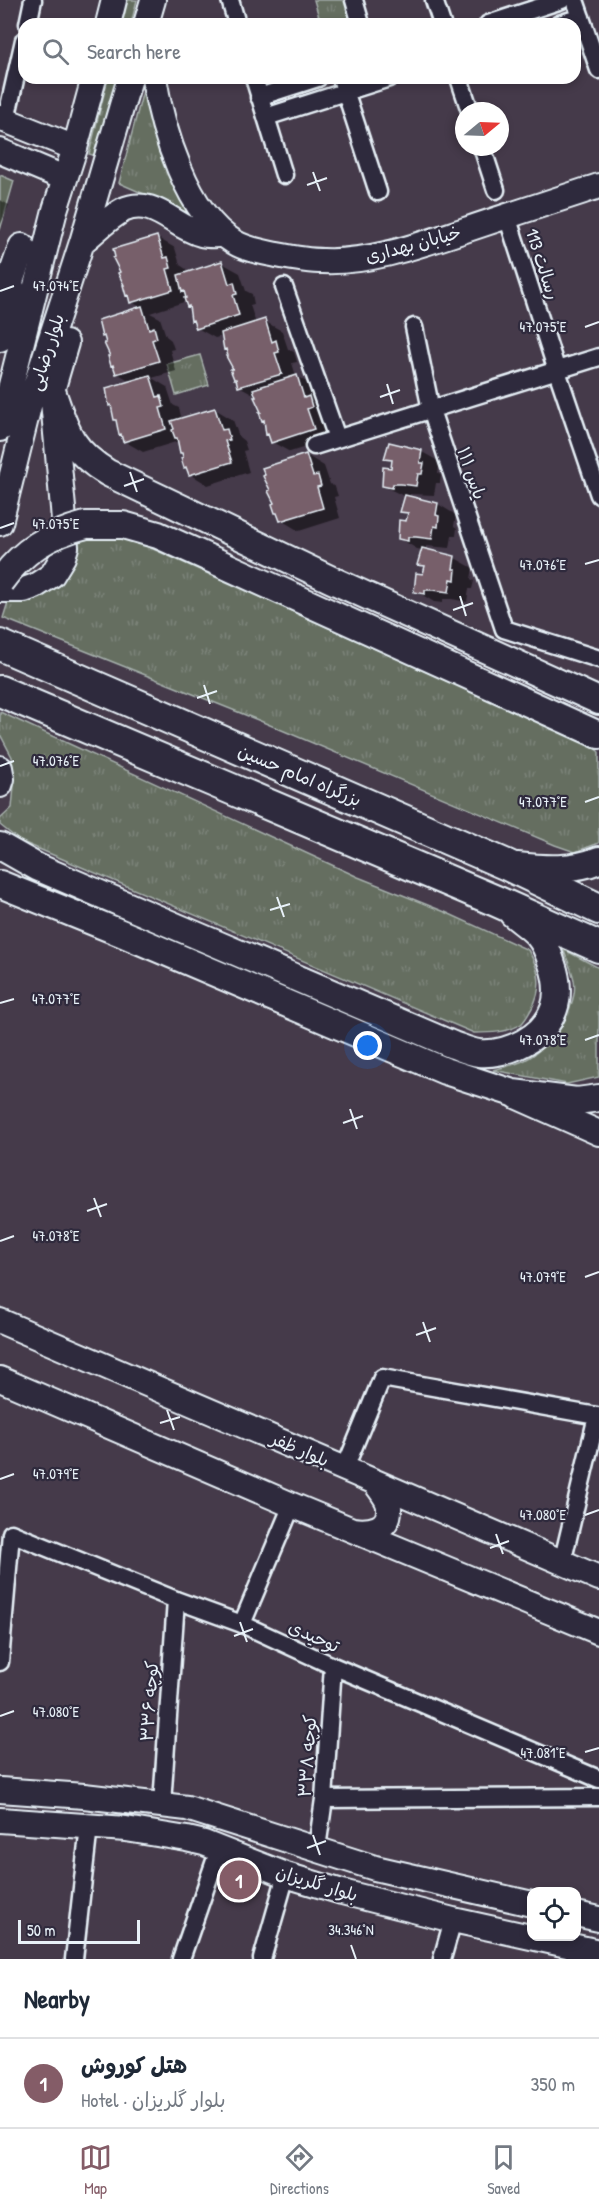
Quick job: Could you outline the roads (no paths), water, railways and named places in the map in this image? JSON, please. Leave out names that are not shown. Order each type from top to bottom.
[{"type":"highway","name":"بزرگراه امام حسین","points":[[0,645],[507,865],[599,909]]},
{"type":"highway","points":[[0,691],[496,901],[599,947]]},
{"type":"main road","points":[[110,18],[114,0]]},
{"type":"main road","name":"بلوار رضایی","points":[[0,429],[55,210],[92,84]]},
{"type":"main road","name":"بلوار رضایی","points":[[0,524],[29,406],[128,84]]},
{"type":"main road","name":"خیابان بهداری","points":[[155,84],[163,121],[174,156],[204,211],[224,236],[253,250],[322,262],[363,259],[394,252],[599,186]]},
{"type":"main road","points":[[3,119],[75,148]]},
{"type":"main road","points":[[0,151],[64,178]]},
{"type":"main road","name":"خیابان بهداری","points":[[80,245],[115,214],[141,206],[158,210],[200,234],[224,236]]},
{"type":"main road","points":[[0,310],[22,247],[55,210]]},
{"type":"main road","points":[[0,590],[24,590],[52,575],[63,558],[66,547],[52,391],[84,284],[80,245]]},
{"type":"main road","points":[[0,339],[22,247]]},
{"type":"main road","points":[[52,391],[72,441],[87,459],[108,473],[332,580],[599,701]]},
{"type":"main road","points":[[0,582],[17,561],[37,544],[60,532],[86,525],[123,525],[158,535],[599,735]]},
{"type":"main road","points":[[0,768],[0,785]]},
{"type":"main road","points":[[0,846],[37,867],[453,1045],[480,1053],[502,1052],[532,1037],[554,1010],[557,992],[555,972],[549,953],[538,935],[496,901]]},
{"type":"main road","points":[[507,865],[554,869],[584,866],[599,860]]},
{"type":"main road","points":[[0,884],[445,1071],[513,1094],[578,1101],[599,1098]]},
{"type":"main road","points":[[502,1090],[599,1132]]},
{"type":"main road","name":"بلوار ظفر","points":[[0,1321],[599,1578]]},
{"type":"main road","points":[[0,1379],[292,1505],[599,1632]]},
{"type":"main road","points":[[353,1530],[376,1529],[387,1517],[389,1508],[387,1501],[375,1482]]},
{"type":"main road","name":"بلوار گلریزان","points":[[0,1790],[84,1796],[187,1808],[375,1868],[527,1903]]},
{"type":"main road","name":"بلوار گلریزان","points":[[0,1821],[126,1829],[187,1839],[286,1875],[342,1892],[453,1920],[599,1952]]},
{"type":"main road","points":[[581,1915],[599,1919]]},
{"type":"street","points":[[29,18],[33,0]]},
{"type":"street","points":[[230,0],[235,18]]},
{"type":"street","points":[[354,0],[359,18]]},
{"type":"street","points":[[435,0],[440,18]]},
{"type":"street","points":[[506,18],[562,0]]},
{"type":"street","points":[[575,0],[599,70]]},
{"type":"street","points":[[3,119],[18,62]]},
{"type":"street","points":[[256,84],[284,175]]},
{"type":"street","points":[[260,97],[300,84]]},
{"type":"street","points":[[461,84],[467,102]]},
{"type":"street","points":[[266,117],[343,85],[378,192]]},
{"type":"street","points":[[485,156],[496,190]]},
{"type":"street","name":"رسالت 113","points":[[507,216],[599,495]]},
{"type":"street","points":[[284,287],[337,438]]},
{"type":"street","name":"یاس ۱۱۱","points":[[414,327],[431,410],[504,629],[599,659]]},
{"type":"street","points":[[314,446],[599,357]]},
{"type":"street","points":[[345,1468],[382,1378],[597,1416],[562,1563]]},
{"type":"street","points":[[242,1624],[292,1505]]},
{"type":"street","name":"توحیدی","points":[[0,1662],[11,1533],[176,1600],[242,1624],[333,1666],[599,1779]]},
{"type":"street","name":"کوچه ۳۳۶","points":[[162,1804],[176,1600]]},
{"type":"street","name":"کوچه ۳۳۸","points":[[316,1848],[324,1799],[333,1666]]},
{"type":"street","points":[[324,1799],[599,1797]]},
{"type":"street","points":[[74,1959],[89,1826]]},
{"type":"street","points":[[181,1959],[219,1849]]},
{"type":"street","points":[[262,1959],[286,1875]]},
{"type":"street","points":[[442,1959],[453,1920]]},
{"type":"place","name":"هتل کوروش","points":[[239,1880]]}]
